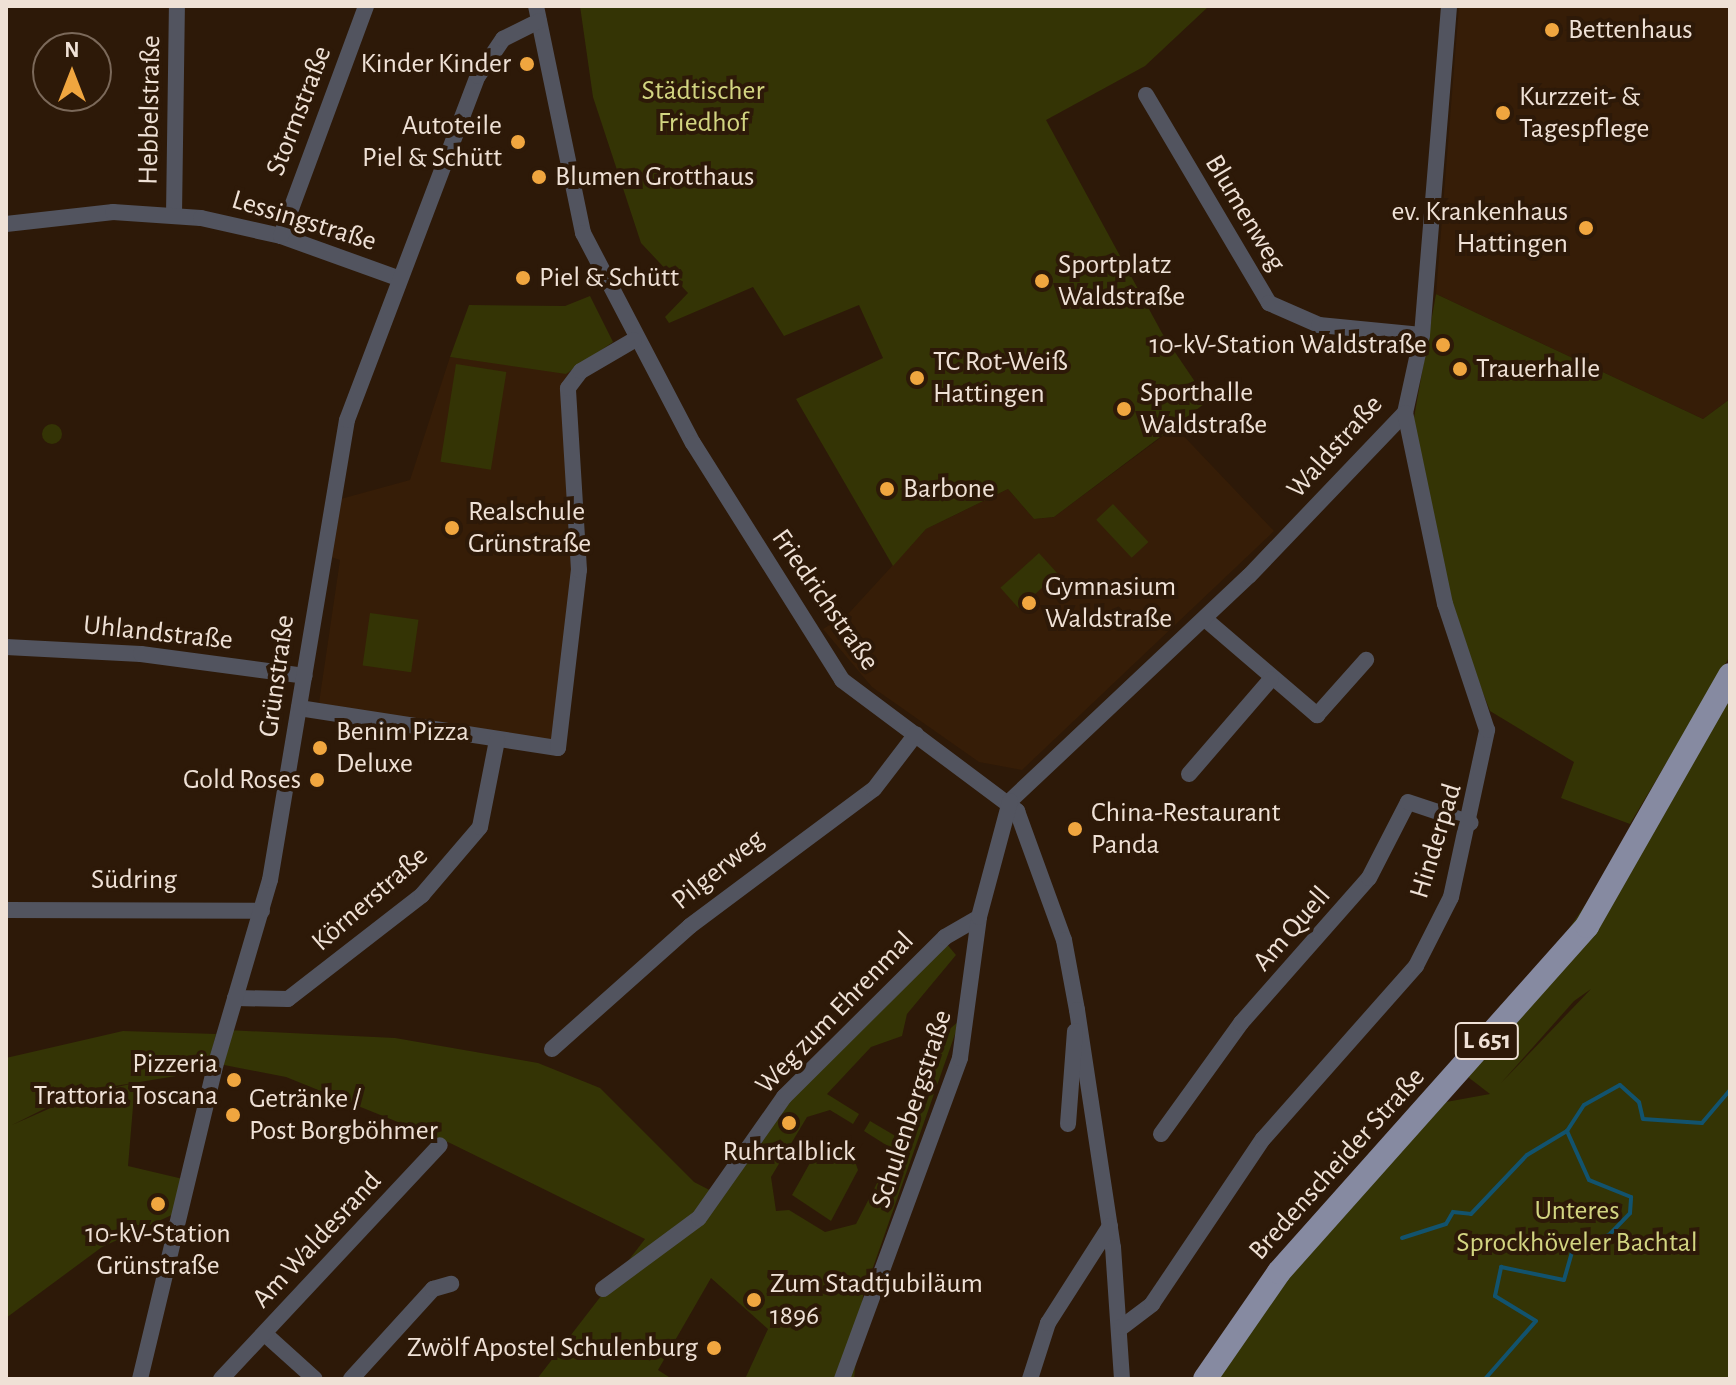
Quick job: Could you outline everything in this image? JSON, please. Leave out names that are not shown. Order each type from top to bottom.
[{"type":"main road","name":"Bredenscheider Straße","points":[[1205,1379],[1288,1261],[1587,926],[1730,675]]},
{"type":"street","name":"Hebbelstraße","points":[[174,215],[177,6]]},
{"type":"street","name":"Stormstraße","points":[[281,236],[366,6]]},
{"type":"street","name":"Waldstraße","points":[[1010,801],[1205,619],[1405,413],[1422,335],[1449,6]]},
{"type":"street","name":"Grünstraße","points":[[140,1379],[235,998],[262,911],[305,676],[339,447],[395,277],[485,63],[503,39],[537,14]]},
{"type":"street","name":"Friedrichstraße","points":[[537,14],[583,233],[634,340],[842,680],[1010,801]]},
{"type":"street","name":"Blumenweg","points":[[1146,95],[1269,303],[1319,325],[1422,335]]},
{"type":"street","name":"Lessingstraße","points":[[6,224],[113,212],[174,215],[281,236],[395,277]]},
{"type":"street","points":[[299,708],[550,750],[559,745],[579,570],[568,388],[581,371],[634,340]]},
{"type":"street","name":"Hinderpad","points":[[1122,1327],[1152,1304],[1263,1139],[1416,966],[1451,897],[1485,768],[1485,718],[1445,604],[1405,413]]},
{"type":"street","points":[[1205,619],[1271,679],[1317,715],[1366,660]]},
{"type":"street","name":"Uhlandstraße","points":[[6,647],[141,654],[305,676]]},
{"type":"street","points":[[1189,774],[1271,679]]},
{"type":"street","name":"Pilgerweg","points":[[552,1049],[702,916],[874,789],[916,734]]},
{"type":"street","name":"Körnerstraße","points":[[235,998],[262,1003],[295,995],[422,895],[480,827],[497,740]]},
{"type":"street","points":[[1010,801],[1064,940],[1110,1226],[1122,1327],[1122,1379]]},
{"type":"street","name":"Schulenbergstraße","points":[[842,1379],[960,1058],[979,917],[1010,801]]},
{"type":"street","name":"Am Quell","points":[[1161,1134],[1241,1023],[1369,878],[1408,802],[1471,823]]},
{"type":"street","name":"Südring","points":[[6,910],[262,911]]},
{"type":"street","name":"Weg zum Ehrenmal","points":[[603,1289],[699,1218],[784,1097],[945,937],[979,917]]},
{"type":"street","points":[[1068,1124],[1077,1010]]},
{"type":"street","name":"Am Waldesrand","points":[[221,1379],[440,1145]]},
{"type":"street","points":[[1030,1379],[1048,1323],[1110,1226]]},
{"type":"street","points":[[351,1379],[433,1289],[451,1284]]},
{"type":"street","name":"Am Waldesrand","points":[[265,1334],[315,1379]]},
{"type":"shaded area","name":"ev. Krankenhaus Hattingen","points":[[1459,6],[1730,6],[1730,399],[1703,419],[1436,294]]},
{"type":"shaded area","name":"Realschule Grünstraße","points":[[450,357],[570,372],[574,572],[554,743],[319,703],[340,560],[328,556],[337,500],[410,480]]},
{"type":"shaded area","name":"Gymnasium Waldstraße","points":[[1175,427],[1274,531],[1022,770],[979,762],[872,687],[823,629],[849,613],[926,529],[1008,489],[1034,519],[1054,517]]},
{"type":"green space","name":"Städtischer Friedhof","points":[[580,6],[1209,6],[1145,66],[1046,120],[1162,333],[1208,401],[1054,517],[1034,519],[1008,489],[926,529],[893,566],[796,399],[883,358],[859,305],[784,336],[753,287],[669,323],[665,317],[688,293],[641,243],[593,97]]},
{"type":"green space","points":[[1436,294],[1703,419],[1730,399],[1730,656],[1630,824],[1561,798],[1574,762],[1490,711],[1450,606],[1413,423]]},
{"type":"green space","points":[[590,296],[613,342],[566,374],[450,357],[469,305],[565,306]]},
{"type":"green space","points":[[456,364],[506,372],[491,470],[441,462]]},
{"type":"green space","points":[[52,424],[59,427],[62,434],[59,441],[52,444],[45,441],[42,434],[45,427]]},
{"type":"green space","points":[[1113,504],[1148,542],[1132,558],[1096,520]]},
{"type":"green space","points":[[1039,553],[1058,574],[1019,609],[1000,588]]},
{"type":"green space","points":[[370,613],[419,620],[411,672],[363,665]]},
{"type":"green space","name":"Unteres Sprockhöveler Bachtal","points":[[1730,692],[1730,1379],[1215,1379],[1321,1232],[1446,1102],[1490,1094],[1468,1077]],"holes":[[[1591,989],[1501,1083],[1574,1001]]]},
{"type":"green space","points":[[945,942],[956,955],[907,1014],[902,1036],[871,1047],[827,1094],[859,1114],[853,1124],[830,1110],[807,1117],[771,1177],[776,1211],[789,1210],[825,1232],[856,1224],[894,1150],[864,1131],[870,1121],[904,1141],[926,1050],[960,1020],[863,1296],[854,1379],[745,1379],[768,1329],[711,1278],[658,1370],[672,1379],[537,1379],[645,1239],[450,1143],[286,1077],[219,1064],[227,1030],[395,1038],[538,1063],[600,1088],[694,1182],[721,1196],[781,1106]]},
{"type":"green space","points":[[123,1031],[216,1034],[207,1071],[78,1092],[12,1125],[80,1095],[135,1083],[128,1166],[183,1179],[174,1214],[102,1247],[6,1318],[6,1058]]},
{"type":"green space","points":[[832,1145],[852,1153],[858,1170],[831,1221],[792,1195],[815,1154]]},
{"type":"waterway","points":[[1485,1379],[1536,1321],[1495,1296],[1501,1267],[1564,1280],[1574,1245],[1609,1235],[1630,1213],[1631,1197],[1589,1180],[1567,1131],[1584,1105],[1620,1085],[1639,1102],[1643,1119],[1702,1123],[1730,1090]]},
{"type":"waterway","points":[[1402,1238],[1446,1224],[1453,1212],[1471,1214],[1527,1155],[1567,1131]]},
{"type":"place","name":"Bettenhaus","points":[[1552,30]]},
{"type":"place","name":"Kinder Kinder","points":[[527,64]]},
{"type":"place","name":"Kurzzeit- & Tagespflege","points":[[1503,113]]},
{"type":"place","name":"Autoteile Piel & Schütt","points":[[518,142]]},
{"type":"place","name":"Blumen Grotthaus","points":[[539,177]]},
{"type":"place","name":"ev. Krankenhaus Hattingen","points":[[1586,228]]},
{"type":"place","name":"Piel & Schütt","points":[[523,278]]},
{"type":"place","name":"Sportplatz Waldstraße","points":[[1042,281]]},
{"type":"place","name":"10-kV-Station Waldstraße","points":[[1443,345]]},
{"type":"place","name":"Trauerhalle","points":[[1460,369]]},
{"type":"place","name":"TC Rot-Weiß Hattingen","points":[[917,378]]},
{"type":"place","name":"Sporthalle Waldstraße","points":[[1124,409]]},
{"type":"place","name":"Barbone","points":[[887,489]]},
{"type":"place","name":"Realschule Grünstraße","points":[[452,528]]},
{"type":"place","name":"Gymnasium Waldstraße","points":[[1029,603]]},
{"type":"place","name":"Benim Pizza Deluxe","points":[[320,748]]},
{"type":"place","name":"Gold Roses","points":[[317,780]]},
{"type":"place","name":"China-Restaurant Panda","points":[[1075,829]]},
{"type":"place","name":"Pizzeria Trattoria Toscana","points":[[234,1080]]},
{"type":"place","name":"Getränke / Post Borgböhmer","points":[[233,1115]]},
{"type":"place","name":"Ruhrtalblick","points":[[789,1123]]},
{"type":"place","name":"10-kV-Station Grünstraße","points":[[158,1204]]},
{"type":"place","name":"Zum Stadtjubiläum 1896","points":[[754,1300]]},
{"type":"place","name":"Zwölf Apostel Schulenburg","points":[[714,1348]]}]
